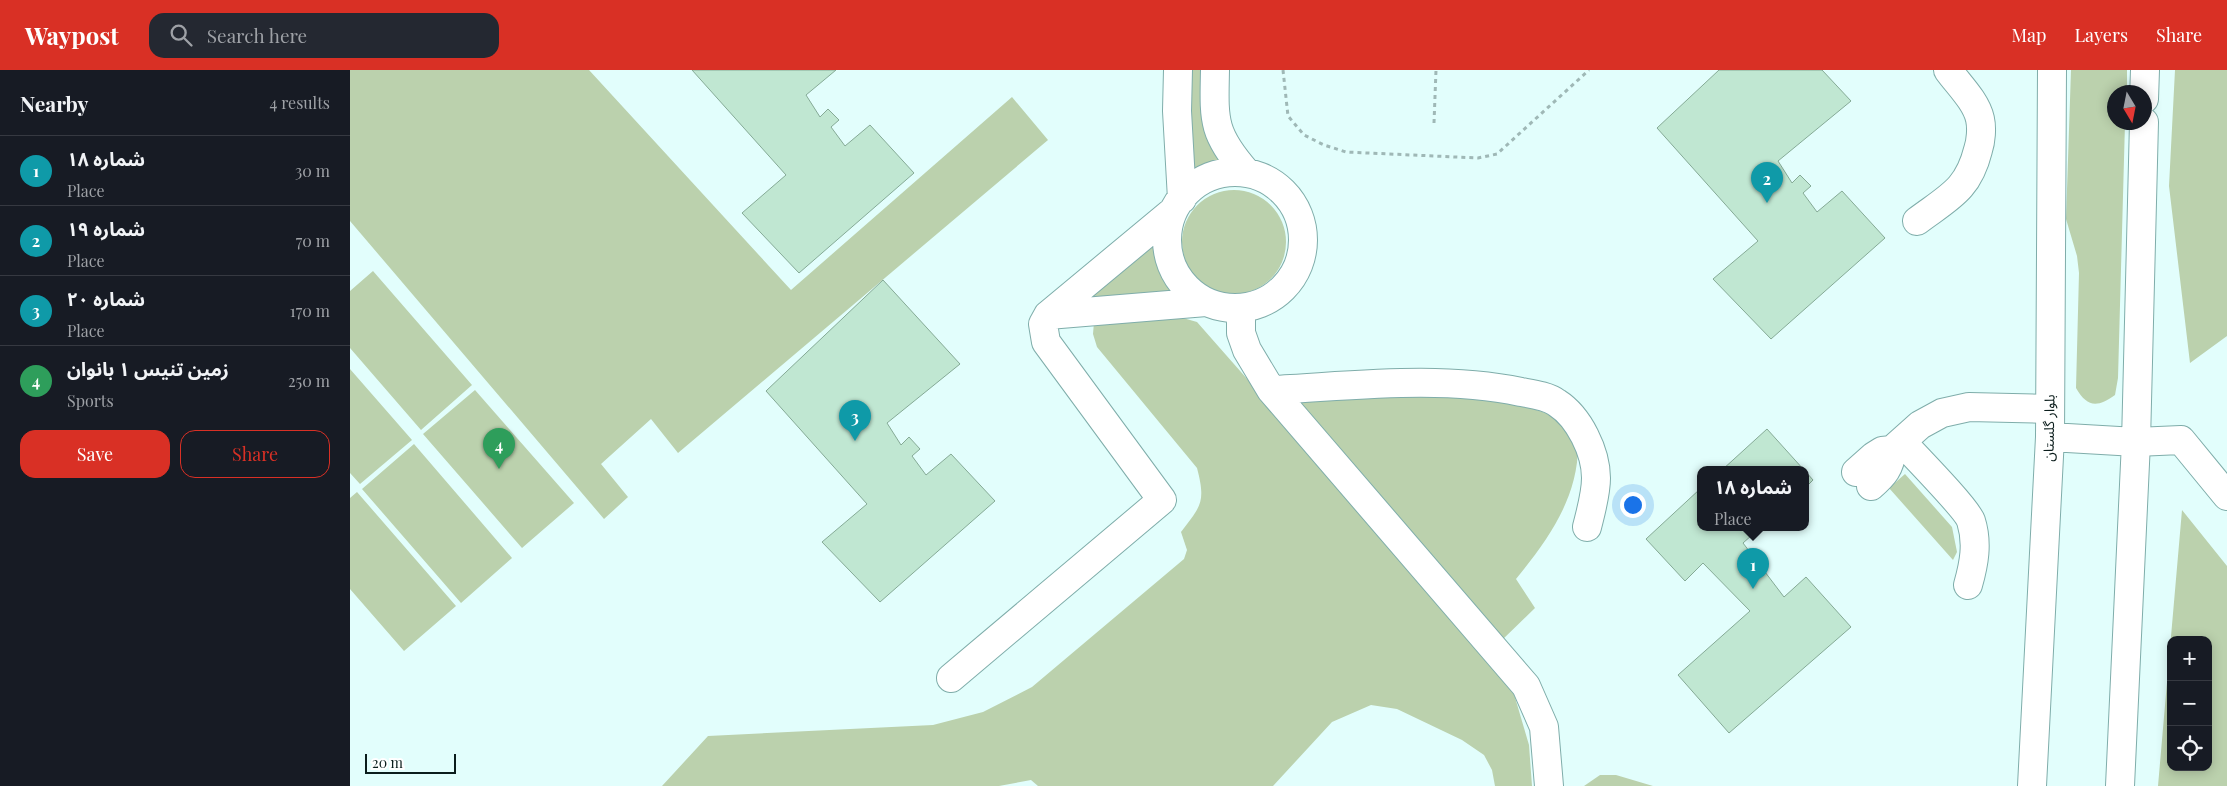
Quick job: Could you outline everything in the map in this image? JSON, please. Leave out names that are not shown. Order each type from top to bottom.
[{"type":"street","points":[[951,678],[1162,500],[1046,342],[1043,324],[1048,316],[1177,205],[1194,186],[1210,176],[1228,172],[1246,172],[1262,177],[1278,188],[1290,200],[1299,216],[1302,243],[1296,268],[1287,284],[1274,296],[1258,304],[1241,308],[1223,307],[1206,302],[1190,292],[1179,280],[1170,264],[1166,246],[1167,229],[1177,205],[1178,70]]},
{"type":"street","points":[[1215,70],[1214,113],[1218,130],[1226,150],[1246,172]]},
{"type":"street","points":[[1917,221],[1961,187],[1973,171],[1981,142],[1980,118],[1969,98],[1948,70]]},
{"type":"street","name":"بلوار گلستان","points":[[2032,786],[2050,437],[2052,70]]},
{"type":"street","points":[[2144,85],[2145,70]]},
{"type":"street","points":[[2120,786],[2136,442],[2144,130]]},
{"type":"street","points":[[1048,316],[1206,302]]},
{"type":"street","points":[[1241,308],[1241,333],[1246,350],[1271,390],[1526,686],[1544,727],[1549,786]]},
{"type":"street","points":[[1271,390],[1446,384],[1496,386],[1535,394],[1557,402],[1577,421],[1590,450],[1596,477],[1593,506],[1587,527]]},
{"type":"street","points":[[1864,479],[1874,456],[1897,446],[1920,425],[1942,413],[1968,407],[2050,409]]},
{"type":"street","points":[[2050,437],[2136,442],[2181,440],[2227,496]]},
{"type":"street","points":[[1897,446],[1970,518],[1975,541],[1975,563],[1968,586]]},
{"type":"path","points":[[1283,70],[1288,116],[1304,135],[1324,145],[1346,152],[1478,158],[1497,154],[1589,70]]},
{"type":"path","points":[[1434,123],[1436,70]]},
{"type":"green space","points":[[350,70],[589,70],[791,290],[1012,97],[1048,140],[678,453],[651,419],[601,464],[628,497],[604,519],[350,221]]},
{"type":"green space","points":[[1188,70],[1201,70],[1208,130],[1222,165],[1186,179]]},
{"type":"green space","points":[[2071,70],[2127,70],[2127,85],[2107,85],[2107,130],[2125,130],[2118,378],[2115,395],[2098,404],[2088,402],[2076,388],[2079,273],[2077,256],[2066,219]]},
{"type":"green space","points":[[2175,70],[2227,70],[2227,336],[2190,363],[2169,186]]},
{"type":"green space","points":[[1234,190],[1254,194],[1271,205],[1282,222],[1286,242],[1282,262],[1271,279],[1254,290],[1234,294],[1214,290],[1197,279],[1186,262],[1182,242],[1186,222],[1197,205],[1214,194]]},
{"type":"green space","points":[[1154,227],[1164,272],[1186,301],[1070,303]]},
{"type":"green space","points":[[373,271],[472,385],[421,430],[350,348],[350,291]]},
{"type":"green space","points":[[1183,318],[1197,322],[1291,429],[1514,694],[1529,745],[1532,786],[1495,786],[1492,770],[1484,755],[1462,740],[1397,709],[1371,705],[1332,722],[1273,786],[1038,786],[1031,780],[999,786],[662,786],[708,736],[933,725],[983,712],[1032,687],[1184,559],[1187,550],[1181,532],[1197,509],[1201,496],[1197,468],[1097,347],[1093,334],[1094,322]]},
{"type":"green space","points":[[350,369],[412,440],[360,484],[350,473]]},
{"type":"green space","points":[[475,390],[574,503],[522,548],[423,434]]},
{"type":"green space","points":[[1444,394],[1513,402],[1557,417],[1578,446],[1577,465],[1567,501],[1550,533],[1516,579],[1535,608],[1500,642],[1283,397]]},
{"type":"green space","points":[[414,444],[512,558],[461,603],[362,489]]},
{"type":"green space","points":[[1905,474],[1952,527],[1957,552],[1953,560],[1889,488]]},
{"type":"green space","points":[[357,492],[456,606],[404,651],[350,589],[350,498]]},
{"type":"green space","points":[[2182,510],[2227,566],[2227,786],[2158,786],[2167,682],[2167,771],[2212,771],[2212,636],[2171,636]]},
{"type":"green space","points":[[1600,775],[1616,775],[1653,786],[1584,786]]},
{"type":"building","points":[[692,70],[836,70],[806,95],[820,117],[828,109],[839,120],[831,127],[845,146],[870,125],[914,173],[799,273],[742,213],[786,175]]},
{"type":"building","points":[[1719,70],[1822,70],[1851,101],[1778,161],[1792,183],[1800,175],[1811,186],[1803,193],[1817,212],[1842,191],[1885,238],[1771,339],[1713,279],[1758,241],[1657,128]]},
{"type":"building","points":[[883,280],[960,364],[887,423],[901,445],[909,437],[920,449],[912,456],[926,475],[951,454],[995,501],[880,602],[822,542],[867,504],[766,391]]},
{"type":"building","points":[[1767,429],[1800,466],[1726,466]]},
{"type":"building","points":[[1809,475],[1813,480],[1809,484]]},
{"type":"building","points":[[1697,492],[1697,531],[1757,531],[1743,543],[1784,597],[1806,577],[1851,627],[1729,733],[1678,675],[1750,611],[1703,563],[1685,581],[1646,539]]},
{"type":"place","name":"شماره ۱۹","points":[[1767,203]]},
{"type":"place","name":"شماره ۲۰","points":[[855,441]]},
{"type":"place","name":"زمین تنیس ۱ بانوان","points":[[499,469]]},
{"type":"place","name":"شماره ۱۸","points":[[1753,589]]}]
